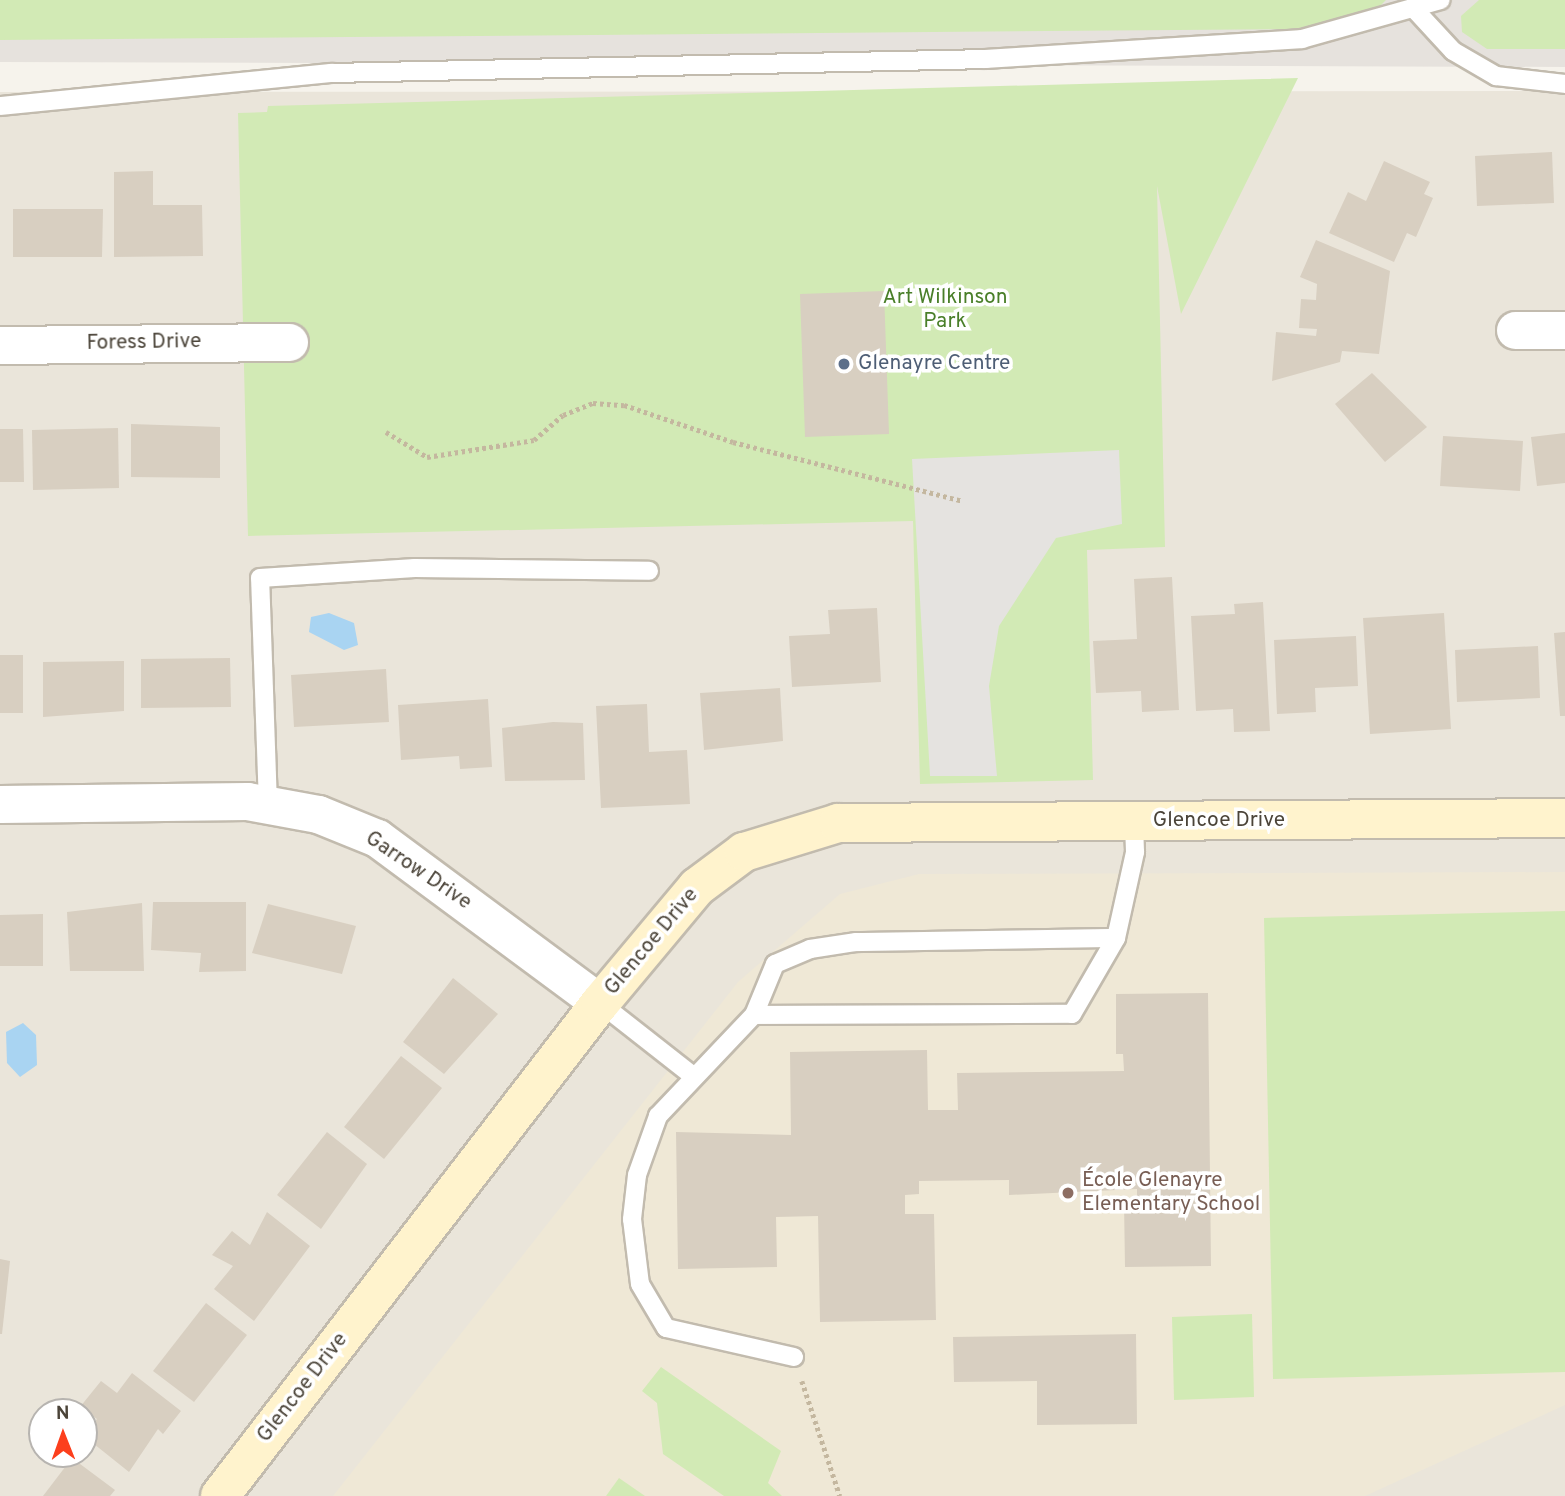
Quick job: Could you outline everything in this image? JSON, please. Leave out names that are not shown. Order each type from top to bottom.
[{"type":"street","points":[[1515,330],[1565,330]]},
{"type":"street","name":"Foress Drive","points":[[0,345],[289,342]]},
{"type":"street","name":"Garrow Drive","points":[[0,804],[268,805],[318,814],[377,838],[600,1003]]},
{"type":"street","name":"Glencoe Drive","points":[[220,1496],[600,1003],[697,887],[744,852],[791,833],[838,823],[1565,818]]},
{"type":"lane","points":[[0,106],[331,72],[986,59],[1302,39],[1441,0]]},
{"type":"lane","points":[[1417,6],[1453,51],[1496,76],[1565,84]]},
{"type":"lane","points":[[268,805],[260,578],[415,568],[649,571]]},
{"type":"lane","points":[[754,1015],[1072,1014],[1116,938],[1135,852],[1134,822]]},
{"type":"lane","points":[[793,1357],[666,1328],[640,1284],[632,1219],[637,1175],[658,1116],[693,1076],[754,1015],[775,964],[810,949],[856,942],[1116,938]]},
{"type":"lane","points":[[600,1003],[693,1076]]},
{"type":"path","points":[[386,432],[427,457],[534,440],[563,415],[593,403],[624,405],[733,442],[963,501]]},
{"type":"path","points":[[793,1357],[840,1496]]},
{"type":"shaded area","points":[[0,0],[1565,0],[1565,67],[0,62]]},
{"type":"shaded area","points":[[1565,91],[1565,1496],[0,1496],[0,92]]},
{"type":"shaded area","points":[[1119,450],[1122,524],[1056,538],[999,626],[989,686],[997,776],[930,776],[912,459]]},
{"type":"shaded area","name":"École Glenayre Elementary School","points":[[1565,872],[1565,1405],[1365,1496],[333,1496],[738,982],[840,894],[919,874]]},
{"type":"green space","points":[[0,0],[1386,0],[1374,12],[1295,29],[0,40]]},
{"type":"green space","points":[[1479,0],[1565,0],[1565,49],[1487,49],[1462,32],[1461,16]]},
{"type":"green space","name":"Art Wilkinson Park","points":[[1298,78],[1181,314],[1157,186],[1165,547],[1087,550],[1093,780],[920,784],[913,521],[248,536],[238,113],[267,112],[268,106]]},
{"type":"green space","points":[[1565,911],[1565,1372],[1273,1379],[1264,918]]},
{"type":"green space","points":[[1252,1314],[1254,1397],[1174,1400],[1172,1317]]},
{"type":"green space","points":[[661,1367],[781,1451],[768,1483],[782,1496],[724,1496],[663,1454],[657,1403],[642,1391]]},
{"type":"green space","points":[[619,1478],[645,1496],[606,1496]]},
{"type":"water","points":[[329,613],[354,623],[358,645],[344,650],[309,632],[311,617]]},
{"type":"water","points":[[23,1023],[36,1035],[37,1065],[20,1077],[7,1063],[6,1032]]},
{"type":"building","points":[[1552,152],[1554,203],[1477,206],[1475,156]]},
{"type":"building","points":[[1384,161],[1430,182],[1424,194],[1433,198],[1416,237],[1407,233],[1394,262],[1329,233],[1348,192],[1366,201]]},
{"type":"building","points":[[153,171],[153,205],[202,205],[203,256],[114,257],[114,172]]},
{"type":"building","points":[[13,209],[103,209],[102,257],[13,257]]},
{"type":"building","points":[[1316,240],[1390,271],[1379,354],[1342,351],[1340,362],[1272,381],[1276,332],[1316,336],[1317,329],[1299,328],[1301,299],[1316,300],[1317,284],[1300,277]]},
{"type":"building","name":"Glenayre Centre","points":[[884,291],[889,434],[805,437],[800,294]]},
{"type":"building","points":[[1372,373],[1427,427],[1385,462],[1335,404]]},
{"type":"building","points":[[131,424],[220,427],[220,478],[131,477]]},
{"type":"building","points":[[118,428],[119,488],[33,490],[32,430]]},
{"type":"building","points":[[0,429],[23,429],[24,482],[0,482]]},
{"type":"building","points":[[1565,433],[1565,483],[1537,486],[1531,437]]},
{"type":"building","points":[[1443,436],[1523,441],[1520,491],[1440,486]]},
{"type":"building","points":[[1172,577],[1179,710],[1142,712],[1141,691],[1096,693],[1093,641],[1137,639],[1134,579]]},
{"type":"building","points":[[1263,602],[1270,731],[1234,732],[1233,709],[1196,711],[1191,616],[1235,614],[1234,604]]},
{"type":"building","points":[[877,608],[881,682],[792,687],[789,636],[830,634],[828,610]]},
{"type":"building","points":[[1444,613],[1451,729],[1370,734],[1363,618]]},
{"type":"building","points":[[1565,632],[1565,716],[1560,716],[1554,633]]},
{"type":"building","points":[[1356,636],[1358,686],[1315,688],[1316,712],[1277,714],[1274,640]]},
{"type":"building","points":[[1538,646],[1540,698],[1457,702],[1455,650]]},
{"type":"building","points":[[0,655],[23,655],[23,713],[0,713]]},
{"type":"building","points":[[230,658],[231,707],[141,708],[141,659]]},
{"type":"building","points":[[124,661],[124,711],[43,717],[43,662]]},
{"type":"building","points":[[386,669],[389,722],[294,727],[291,675]]},
{"type":"building","points":[[780,688],[783,741],[704,750],[700,693]]},
{"type":"building","points":[[488,699],[492,767],[460,769],[459,756],[401,760],[398,705]]},
{"type":"building","points":[[647,704],[649,752],[687,750],[690,804],[601,808],[596,706]]},
{"type":"building","points":[[553,722],[583,723],[585,780],[505,781],[502,728]]},
{"type":"building","points":[[153,902],[246,902],[246,971],[199,972],[201,953],[151,950]]},
{"type":"building","points":[[142,903],[144,971],[70,971],[67,912]]},
{"type":"building","points":[[268,904],[356,926],[342,974],[252,953]]},
{"type":"building","points":[[43,914],[43,966],[0,966],[0,915]]},
{"type":"building","points":[[453,978],[498,1014],[444,1074],[403,1042]]},
{"type":"building","name":"École Glenayre Elementary School","points":[[1208,993],[1211,1266],[1125,1267],[1124,1202],[1137,1202],[1137,1189],[1009,1195],[1009,1180],[919,1181],[919,1194],[905,1195],[905,1214],[934,1214],[936,1320],[820,1322],[818,1216],[776,1217],[777,1267],[678,1269],[676,1132],[791,1135],[790,1052],[927,1050],[928,1110],[958,1110],[957,1073],[1124,1071],[1123,1054],[1116,1054],[1116,994]]},
{"type":"building","points":[[401,1056],[442,1088],[384,1159],[344,1127]]},
{"type":"building","points":[[327,1132],[367,1164],[321,1229],[277,1195]]},
{"type":"building","points":[[267,1212],[310,1246],[254,1321],[214,1289],[233,1266],[212,1255],[232,1231],[250,1245]]},
{"type":"building","points":[[0,1259],[10,1261],[2,1334],[0,1334]]},
{"type":"building","points":[[206,1303],[247,1335],[194,1402],[153,1371]]},
{"type":"building","points":[[1136,1334],[1137,1424],[1037,1425],[1037,1381],[954,1382],[953,1337]]},
{"type":"building","points":[[132,1373],[181,1411],[163,1434],[158,1429],[129,1472],[98,1447],[98,1398],[87,1398],[101,1381],[117,1393]]},
{"type":"building","points":[[64,1468],[85,1468],[115,1490],[110,1496],[43,1496]]},
{"type":"place","name":"Glenayre Centre","points":[[844,364]]},
{"type":"place","name":"École Glenayre Elementary School","points":[[1068,1193]]}]
